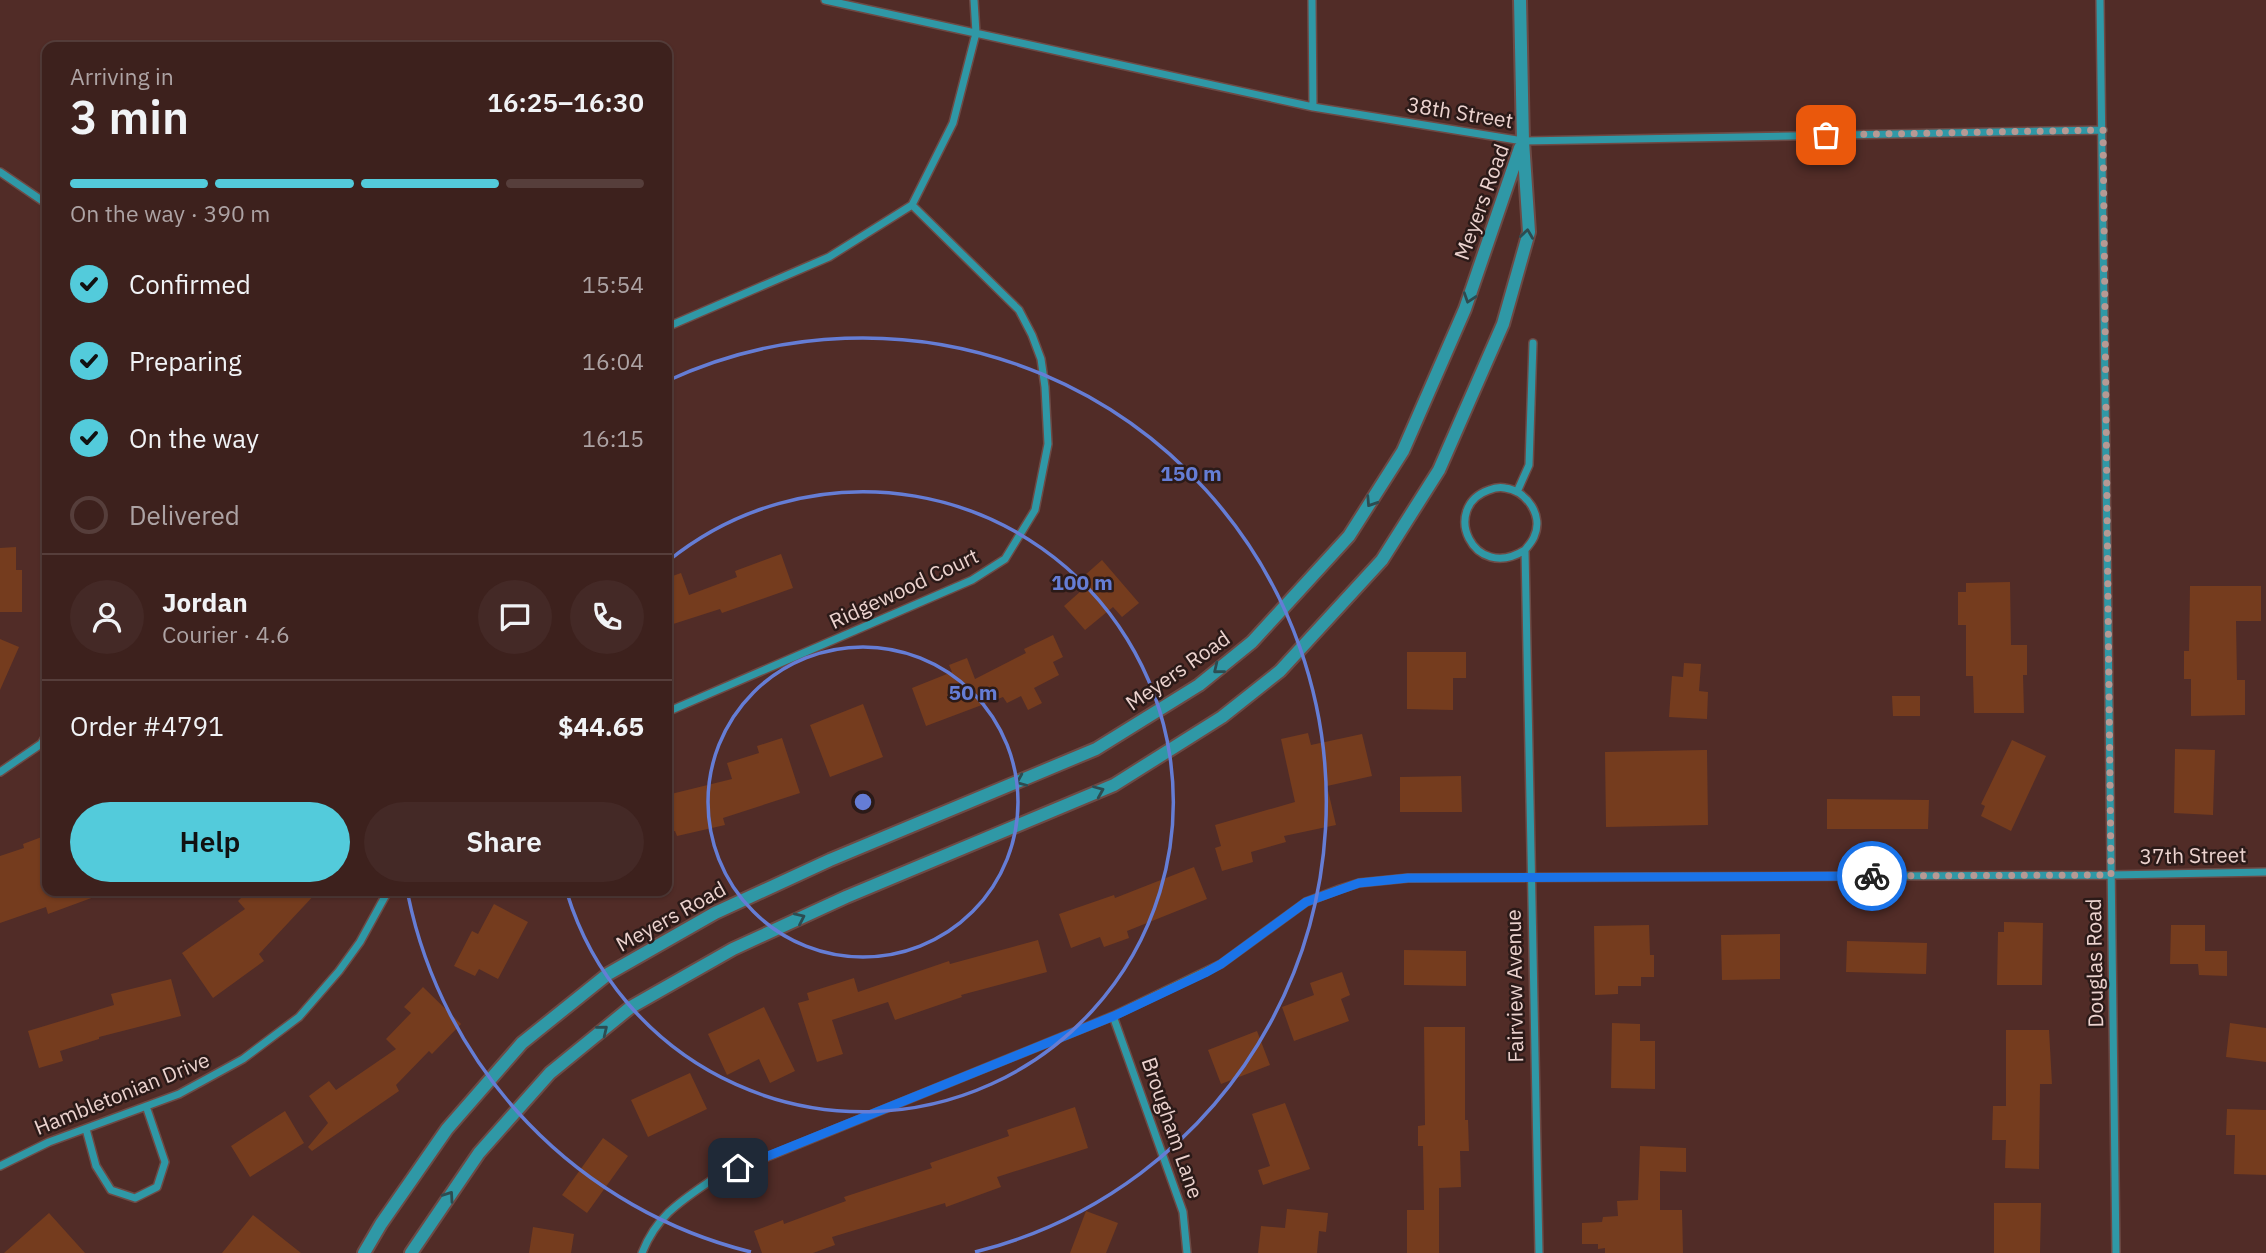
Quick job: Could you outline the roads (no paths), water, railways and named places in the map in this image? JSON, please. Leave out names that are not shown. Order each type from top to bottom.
[{"type":"street","name":"38th Street","points":[[825,0],[1313,107],[1522,141],[2103,130]]},
{"type":"street","points":[[672,325],[829,257],[912,205],[953,123],[976,33],[974,0]]},
{"type":"street","points":[[1312,0],[1313,107]]},
{"type":"street","points":[[1520,0],[1522,141]]},
{"type":"street","name":"Douglas Road","points":[[2100,0],[2116,1253]]},
{"type":"street","name":"Meyers Road","points":[[364,1253],[440,1139],[522,1043],[608,974],[726,908],[830,860],[1096,749],[1199,685],[1252,642],[1349,536],[1404,451],[1465,309],[1522,141]]},
{"type":"street","name":"Meyers Road","points":[[411,1253],[479,1153],[550,1073],[631,1007],[733,949],[834,902],[1114,785],[1222,718],[1280,671],[1382,560],[1439,470],[1503,324],[1529,232],[1522,141]]},
{"type":"street","points":[[0,172],[42,201]]},
{"type":"street","name":"Ridgewood Court","points":[[672,710],[960,587],[1005,559],[1032,517],[1043,476],[1048,426],[1041,359],[1019,310],[912,205]]},
{"type":"street","points":[[1525,550],[1508,558],[1490,557],[1474,548],[1468,539],[1465,525],[1470,505],[1483,492],[1505,488],[1517,492],[1529,465],[1533,343]]},
{"type":"street","name":"Fairview Avenue","points":[[1517,492],[1526,498],[1536,514],[1537,527],[1525,550],[1539,1253]]},
{"type":"street","points":[[0,772],[42,742]]},
{"type":"street","name":"37th Street","points":[[642,1253],[647,1240],[669,1209],[713,1179],[1114,1016],[1205,973],[1306,902],[1340,889],[1379,880],[1408,878],[2266,872]]},
{"type":"street","name":"Hambletonian Drive","points":[[0,1166],[49,1142],[179,1094],[243,1059],[299,1017],[360,942],[385,896]]},
{"type":"street","name":"Brougham Lane","points":[[1114,1016],[1183,1212],[1187,1253]]},
{"type":"street","points":[[86,1129],[96,1166],[111,1190],[135,1198],[157,1187],[165,1162],[146,1106]]}]
